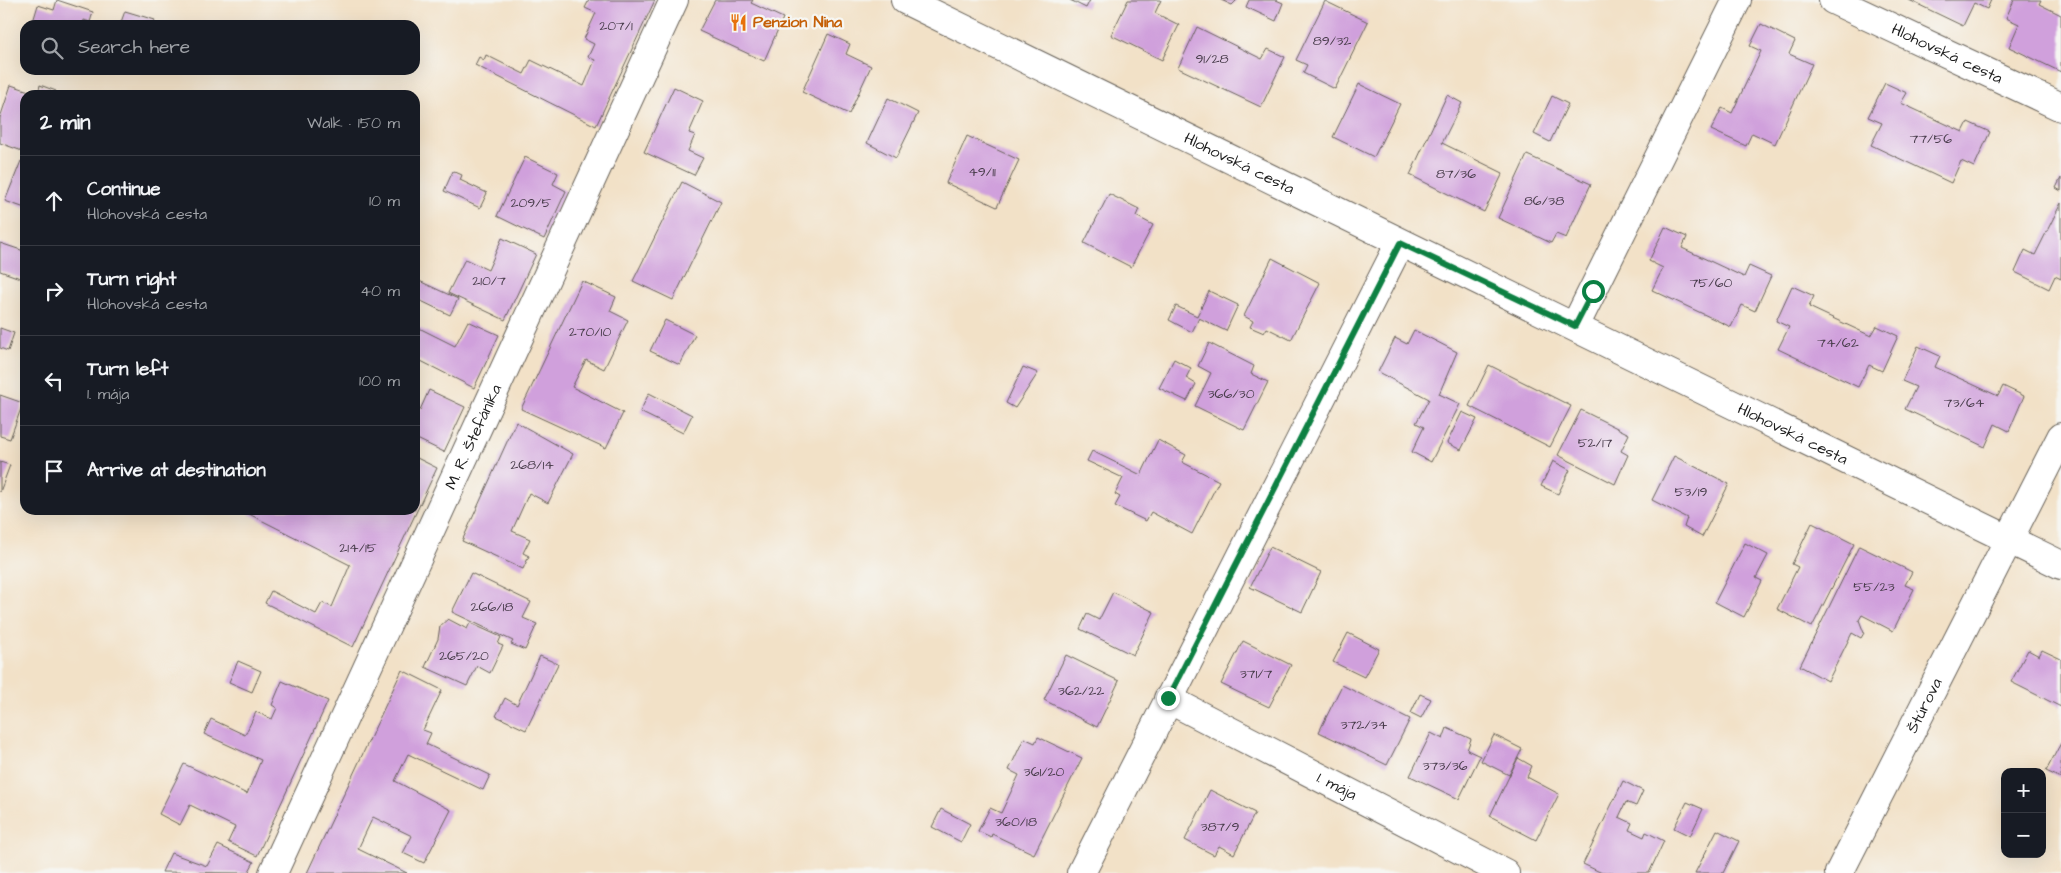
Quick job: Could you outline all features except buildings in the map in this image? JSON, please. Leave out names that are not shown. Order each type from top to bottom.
[{"type":"street","name":"M. R. Štefánika","points":[[273,873],[674,0]]},
{"type":"street","name":"Hlohovská cesta","points":[[905,0],[2061,565]]},
{"type":"street","points":[[1575,326],[1738,0]]},
{"type":"street","name":"Hlohovská cesta","points":[[1833,0],[2061,106]]},
{"type":"street","points":[[1080,873],[1400,243]]},
{"type":"street","points":[[2009,540],[2061,438]]},
{"type":"street","name":"Štúrova","points":[[1840,873],[2009,540]]},
{"type":"street","name":"1. mája","points":[[1168,698],[1505,873]]},
{"type":"place","name":"Penzion Nina","points":[[739,22]]},
{"type":"route","points":[[1168,698],[1400,243],[1575,326],[1593,291]]}]
